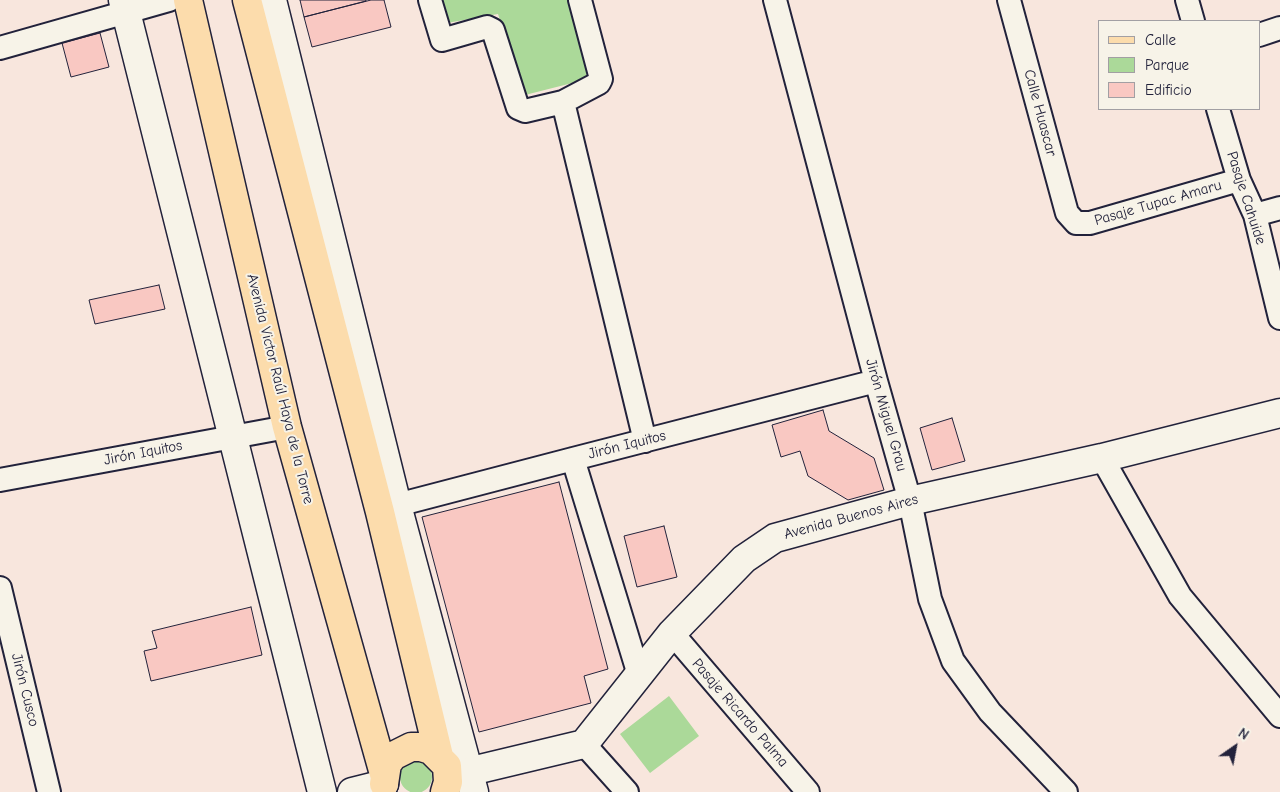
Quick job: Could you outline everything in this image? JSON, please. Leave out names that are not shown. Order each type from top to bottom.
[{"type":"main road","name":"Avenida Victor Raúl Haya de la Torre","points":[[188,0],[287,427],[385,783]]},
{"type":"main road","points":[[247,0],[389,509],[453,780]]},
{"type":"main road","points":[[385,783],[393,756],[411,747],[431,750],[453,780]]},
{"type":"street","points":[[0,48],[125,6],[169,0]]},
{"type":"street","points":[[272,0],[389,509]]},
{"type":"street","points":[[430,0],[442,40],[487,27],[492,30],[518,108],[521,111],[563,102],[599,83],[601,79],[580,0]]},
{"type":"street","name":"Jirón Miguel Grau","points":[[776,0],[876,381],[910,501],[930,599],[953,661],[990,712],[1066,792]]},
{"type":"street","name":"Calle Huascar","points":[[1009,0],[1067,213],[1076,223]]},
{"type":"street","points":[[1187,0],[1193,20]]},
{"type":"street","points":[[125,6],[231,436],[322,792]]},
{"type":"street","points":[[1260,34],[1280,28]]},
{"type":"street","points":[[563,102],[645,441]]},
{"type":"street","name":"Pasaje Cahuide","points":[[1218,110],[1239,180],[1255,215],[1280,318]]},
{"type":"street","name":"Pasaje Tupac Amaru","points":[[1076,223],[1090,223],[1239,180]]},
{"type":"street","points":[[1255,215],[1280,208]]},
{"type":"street","name":"Jirón Iquitos","points":[[389,509],[572,459],[876,381]]},
{"type":"street","name":"Avenida Buenos Aires","points":[[584,744],[672,633],[744,559],[774,538],[910,501],[1102,458],[1280,413]]},
{"type":"street","name":"Jirón Iquitos","points":[[0,480],[287,427]]},
{"type":"street","points":[[1102,458],[1180,596],[1280,716]]},
{"type":"street","points":[[572,459],[639,675]]},
{"type":"street","name":"Jirón Cusco","points":[[0,588],[49,792]]},
{"type":"street","name":"Pasaje Ricardo Palma","points":[[672,633],[808,792]]},
{"type":"street","points":[[453,780],[584,744],[627,792]]},
{"type":"street","points":[[352,792],[385,783]]},
{"type":"green space","points":[[441,0],[568,0],[588,79],[525,95],[498,14],[447,23]]},
{"type":"green space","points":[[669,696],[699,736],[650,773],[620,734]]},
{"type":"green space","points":[[416,761],[428,765],[432,777],[428,789],[416,793],[404,789],[400,777],[404,765]]},
{"type":"building","points":[[300,0],[366,0],[366,1],[304,17]]},
{"type":"building","points":[[371,0],[384,0],[391,27],[312,47],[304,17]]},
{"type":"building","points":[[100,33],[109,67],[71,77],[62,43]]},
{"type":"building","points":[[159,285],[165,309],[95,324],[89,300]]},
{"type":"building","points":[[823,410],[829,431],[874,458],[884,490],[848,500],[808,476],[800,451],[781,457],[772,425]]},
{"type":"building","points":[[952,418],[965,461],[932,470],[920,428]]},
{"type":"building","points":[[559,482],[608,669],[584,676],[591,703],[479,732],[422,517]]},
{"type":"building","points":[[664,526],[677,577],[637,587],[624,536]]},
{"type":"building","points":[[251,607],[262,655],[151,681],[144,651],[157,648],[152,631]]}]
